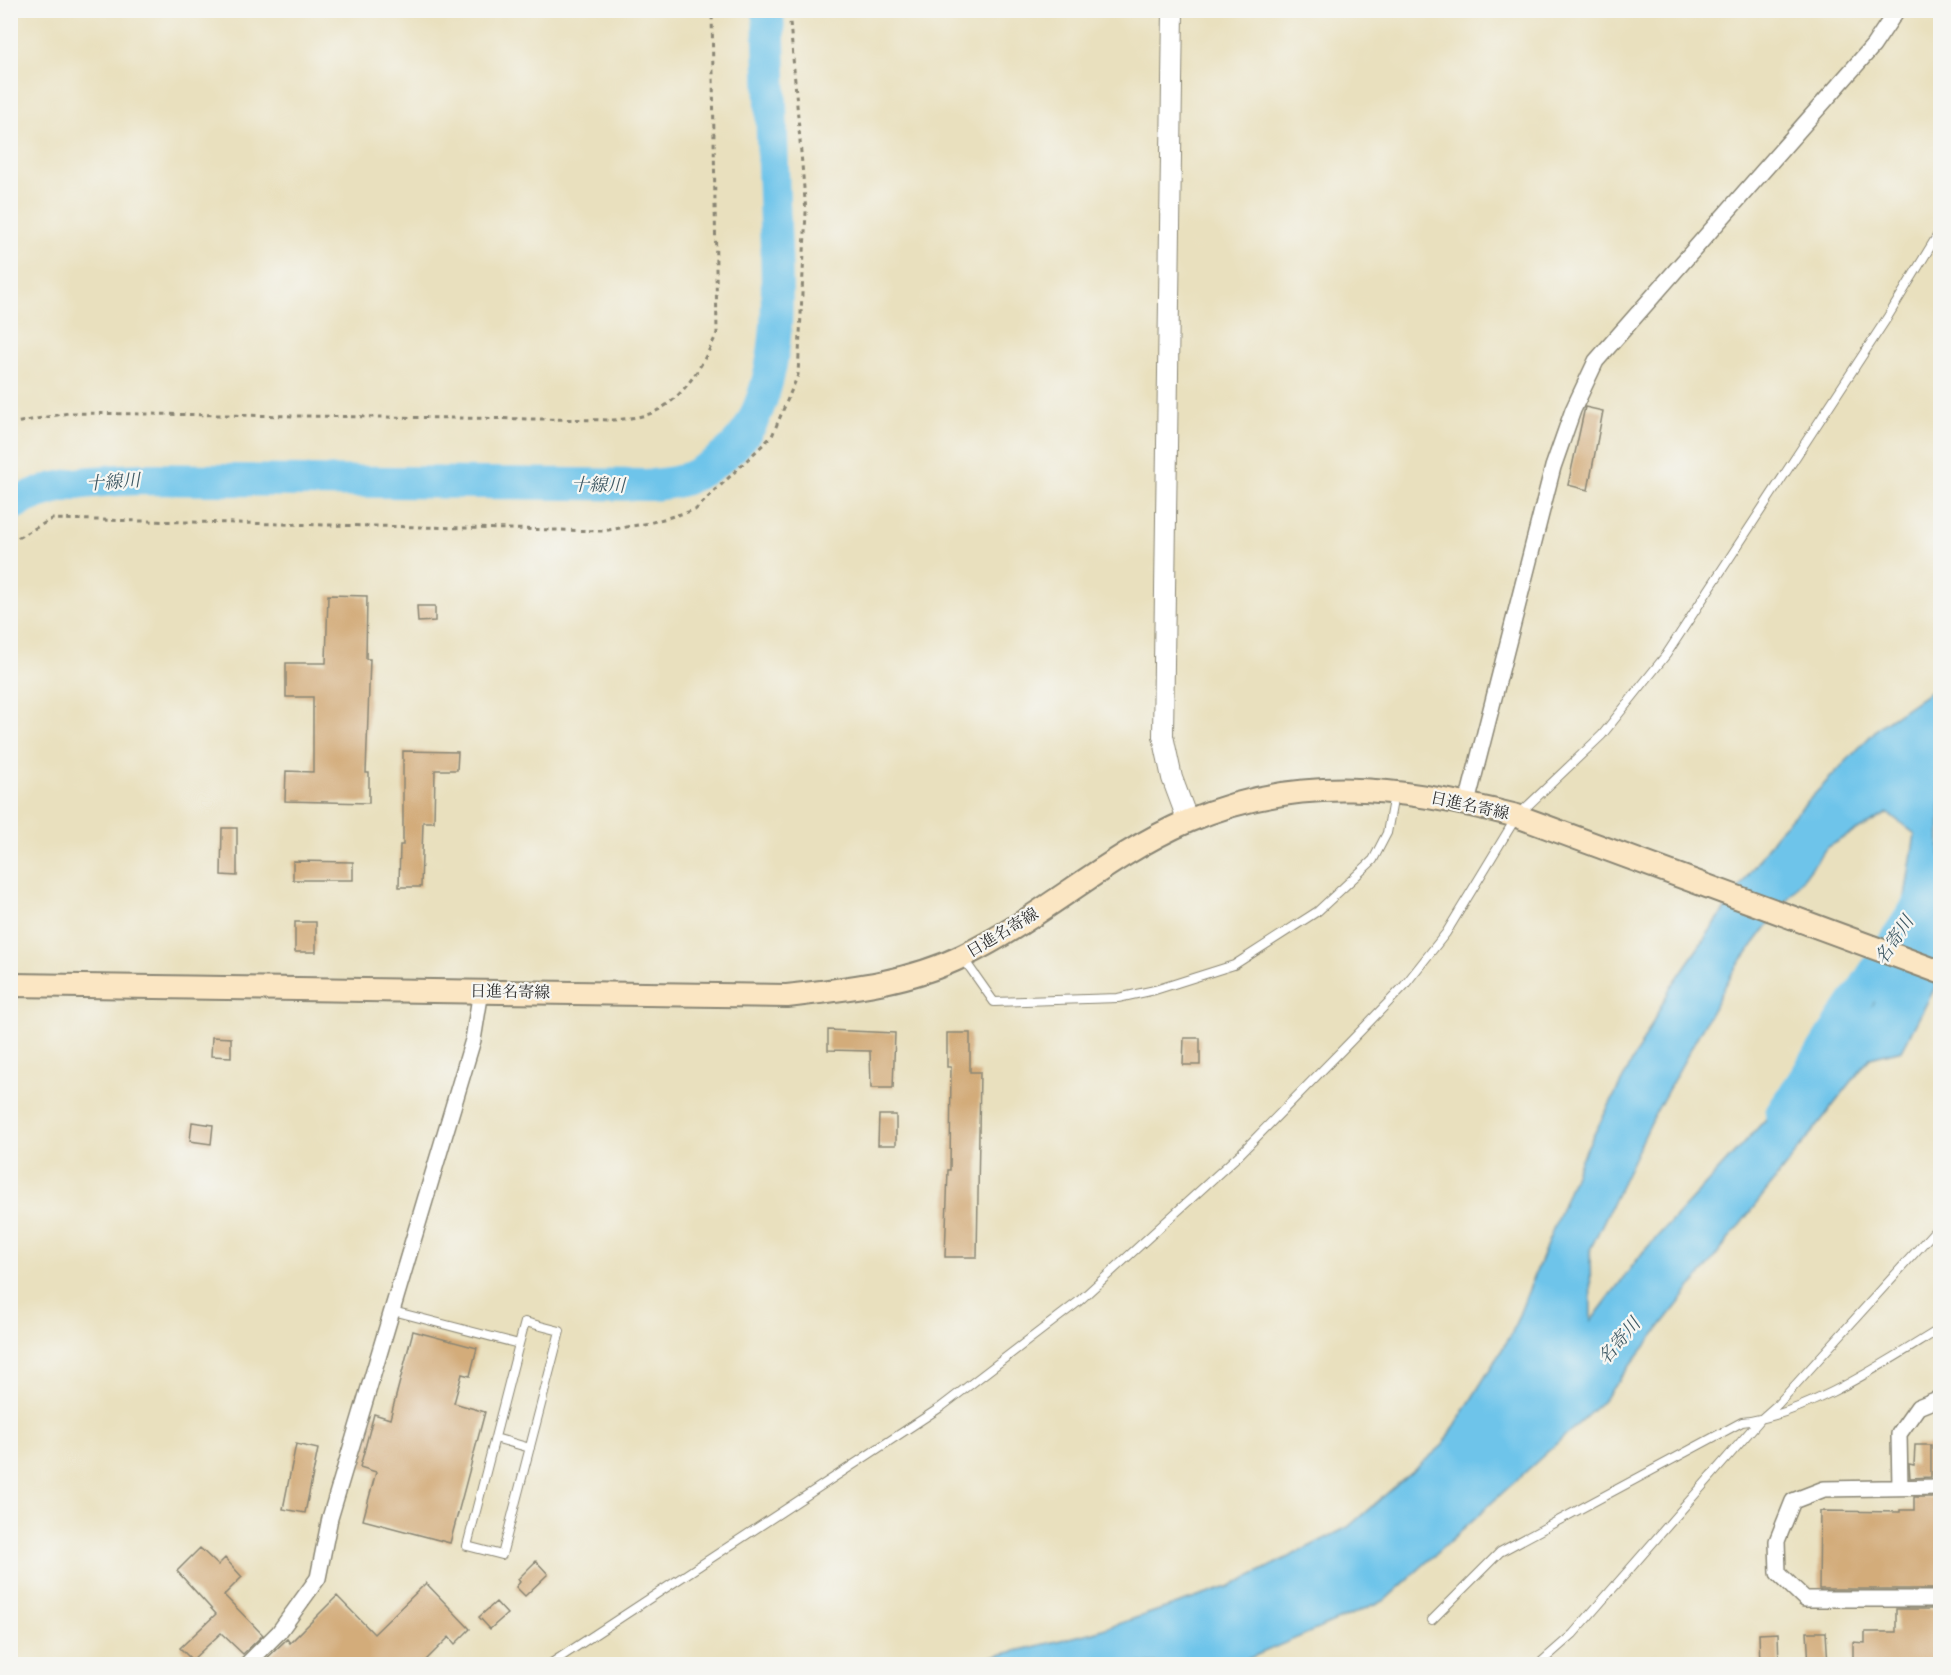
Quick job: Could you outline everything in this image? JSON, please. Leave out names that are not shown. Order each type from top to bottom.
[{"type":"main road","name":"日進名寄線","points":[[10,985],[787,996],[846,989],[908,977],[963,956],[1120,856],[1188,821],[1248,801],[1292,793],[1346,789],[1395,790],[1467,803],[1517,816],[1941,972]]},
{"type":"street","points":[[1173,10],[1163,724],[1172,778],[1188,821]]},
{"type":"street","points":[[1467,803],[1553,466],[1573,410],[1596,361],[1873,46],[1897,10]]},
{"type":"street","points":[[247,1665],[279,1632],[318,1578],[330,1518],[473,1040],[481,991]]},
{"type":"street","points":[[1900,1488],[1899,1434],[1918,1407],[1941,1398]]},
{"type":"street","points":[[1941,1487],[1824,1489],[1793,1501],[1777,1541],[1778,1573],[1805,1599],[1941,1599]]},
{"type":"lane","points":[[550,1665],[941,1407],[1078,1302],[1240,1154],[1404,986],[1446,933],[1517,816],[1602,735],[1666,655],[1887,318],[1941,231]]},
{"type":"lane","points":[[963,956],[994,1002],[1118,998],[1155,990],[1234,965],[1318,911],[1373,860],[1387,833],[1395,790]]},
{"type":"lane","points":[[1539,1665],[1573,1634],[1760,1420],[1778,1404],[1941,1225]]},
{"type":"lane","points":[[393,1311],[519,1344]]},
{"type":"lane","points":[[525,1322],[560,1331],[502,1555],[467,1546],[519,1344],[525,1322]]},
{"type":"lane","points":[[1432,1620],[1500,1552],[1742,1422],[1760,1420],[1808,1405],[1941,1329]]},
{"type":"lane","points":[[495,1438],[530,1448]]},
{"type":"path","points":[[10,424],[68,413],[613,420],[647,415],[672,399],[702,366],[717,333],[712,10]]},
{"type":"path","points":[[10,542],[52,519],[603,531],[649,523],[695,510],[771,436],[798,375],[806,212],[789,10]]},
{"type":"water","points":[[1940,685],[1940,978],[1902,1050],[1870,1058],[1601,1403],[1385,1600],[1236,1664],[962,1664],[1094,1632],[1231,1586],[1348,1527],[1443,1445],[1511,1335],[1580,1161],[1671,987],[1778,832],[1880,726]],"holes":[[[1888,813],[1915,834],[1904,903],[1873,1003],[1643,1252],[1591,1321],[1590,1250],[1656,1112],[1734,970],[1827,847]]]},
{"type":"building","points":[[1585,407],[1603,411],[1588,490],[1568,485]]},
{"type":"building","points":[[328,595],[367,596],[366,659],[370,659],[366,773],[369,773],[369,803],[285,801],[286,771],[313,772],[313,697],[286,697],[286,663],[326,663]]},
{"type":"building","points":[[417,606],[435,606],[435,621],[418,622]]},
{"type":"building","points":[[403,751],[458,752],[457,770],[435,770],[434,822],[423,822],[421,887],[399,887],[400,845],[403,845]]},
{"type":"building","points":[[222,828],[237,828],[237,876],[221,875]]},
{"type":"building","points":[[293,861],[353,862],[353,880],[293,880]]},
{"type":"building","points":[[295,922],[316,922],[316,952],[295,952]]},
{"type":"building","points":[[828,1030],[895,1033],[893,1088],[871,1088],[870,1051],[828,1050]]},
{"type":"building","points":[[947,1033],[970,1033],[970,1072],[980,1072],[977,1257],[945,1257],[948,1170],[950,1170],[951,1067],[947,1067]]},
{"type":"building","points":[[212,1037],[231,1038],[231,1057],[211,1056]]},
{"type":"building","points":[[1184,1038],[1200,1038],[1200,1065],[1183,1065]]},
{"type":"building","points":[[879,1115],[896,1115],[896,1145],[878,1145]]},
{"type":"building","points":[[192,1122],[213,1125],[211,1144],[190,1141]]},
{"type":"building","points":[[413,1331],[477,1348],[470,1376],[462,1374],[454,1403],[485,1412],[450,1543],[363,1520],[376,1472],[360,1467],[374,1414],[390,1419]]},
{"type":"building","points":[[296,1444],[318,1449],[305,1513],[283,1509]]},
{"type":"building","points":[[1915,1445],[1931,1445],[1931,1477],[1910,1478],[1909,1464],[1914,1465]]},
{"type":"building","points":[[1914,1497],[1941,1497],[1941,1589],[1819,1589],[1820,1511],[1900,1512],[1900,1510],[1914,1510]]},
{"type":"building","points":[[200,1548],[218,1565],[225,1558],[242,1577],[224,1595],[263,1635],[243,1654],[221,1633],[192,1660],[180,1648],[216,1614],[177,1571]]},
{"type":"building","points":[[536,1561],[548,1574],[525,1596],[516,1587],[520,1582],[518,1579]]},
{"type":"building","points":[[426,1583],[470,1629],[455,1644],[449,1637],[421,1665],[260,1665],[287,1639],[290,1643],[337,1596],[374,1634]]},
{"type":"building","points":[[496,1602],[507,1614],[490,1629],[479,1617]]},
{"type":"building","points":[[1896,1609],[1941,1609],[1941,1665],[1853,1665],[1853,1642],[1865,1643],[1865,1632],[1896,1632]]},
{"type":"building","points":[[1807,1632],[1826,1632],[1828,1665],[1809,1665]]},
{"type":"building","points":[[1778,1633],[1779,1665],[1760,1665],[1759,1634]]},
{"type":"waterway","name":"十線川","points":[[10,506],[57,487],[107,481],[141,479],[652,485],[683,480],[715,463],[742,438],[754,418],[764,392],[775,338],[777,282],[768,10]]},
{"type":"waterway","name":"名寄川","points":[[1781,1114],[1940,872]]}]
